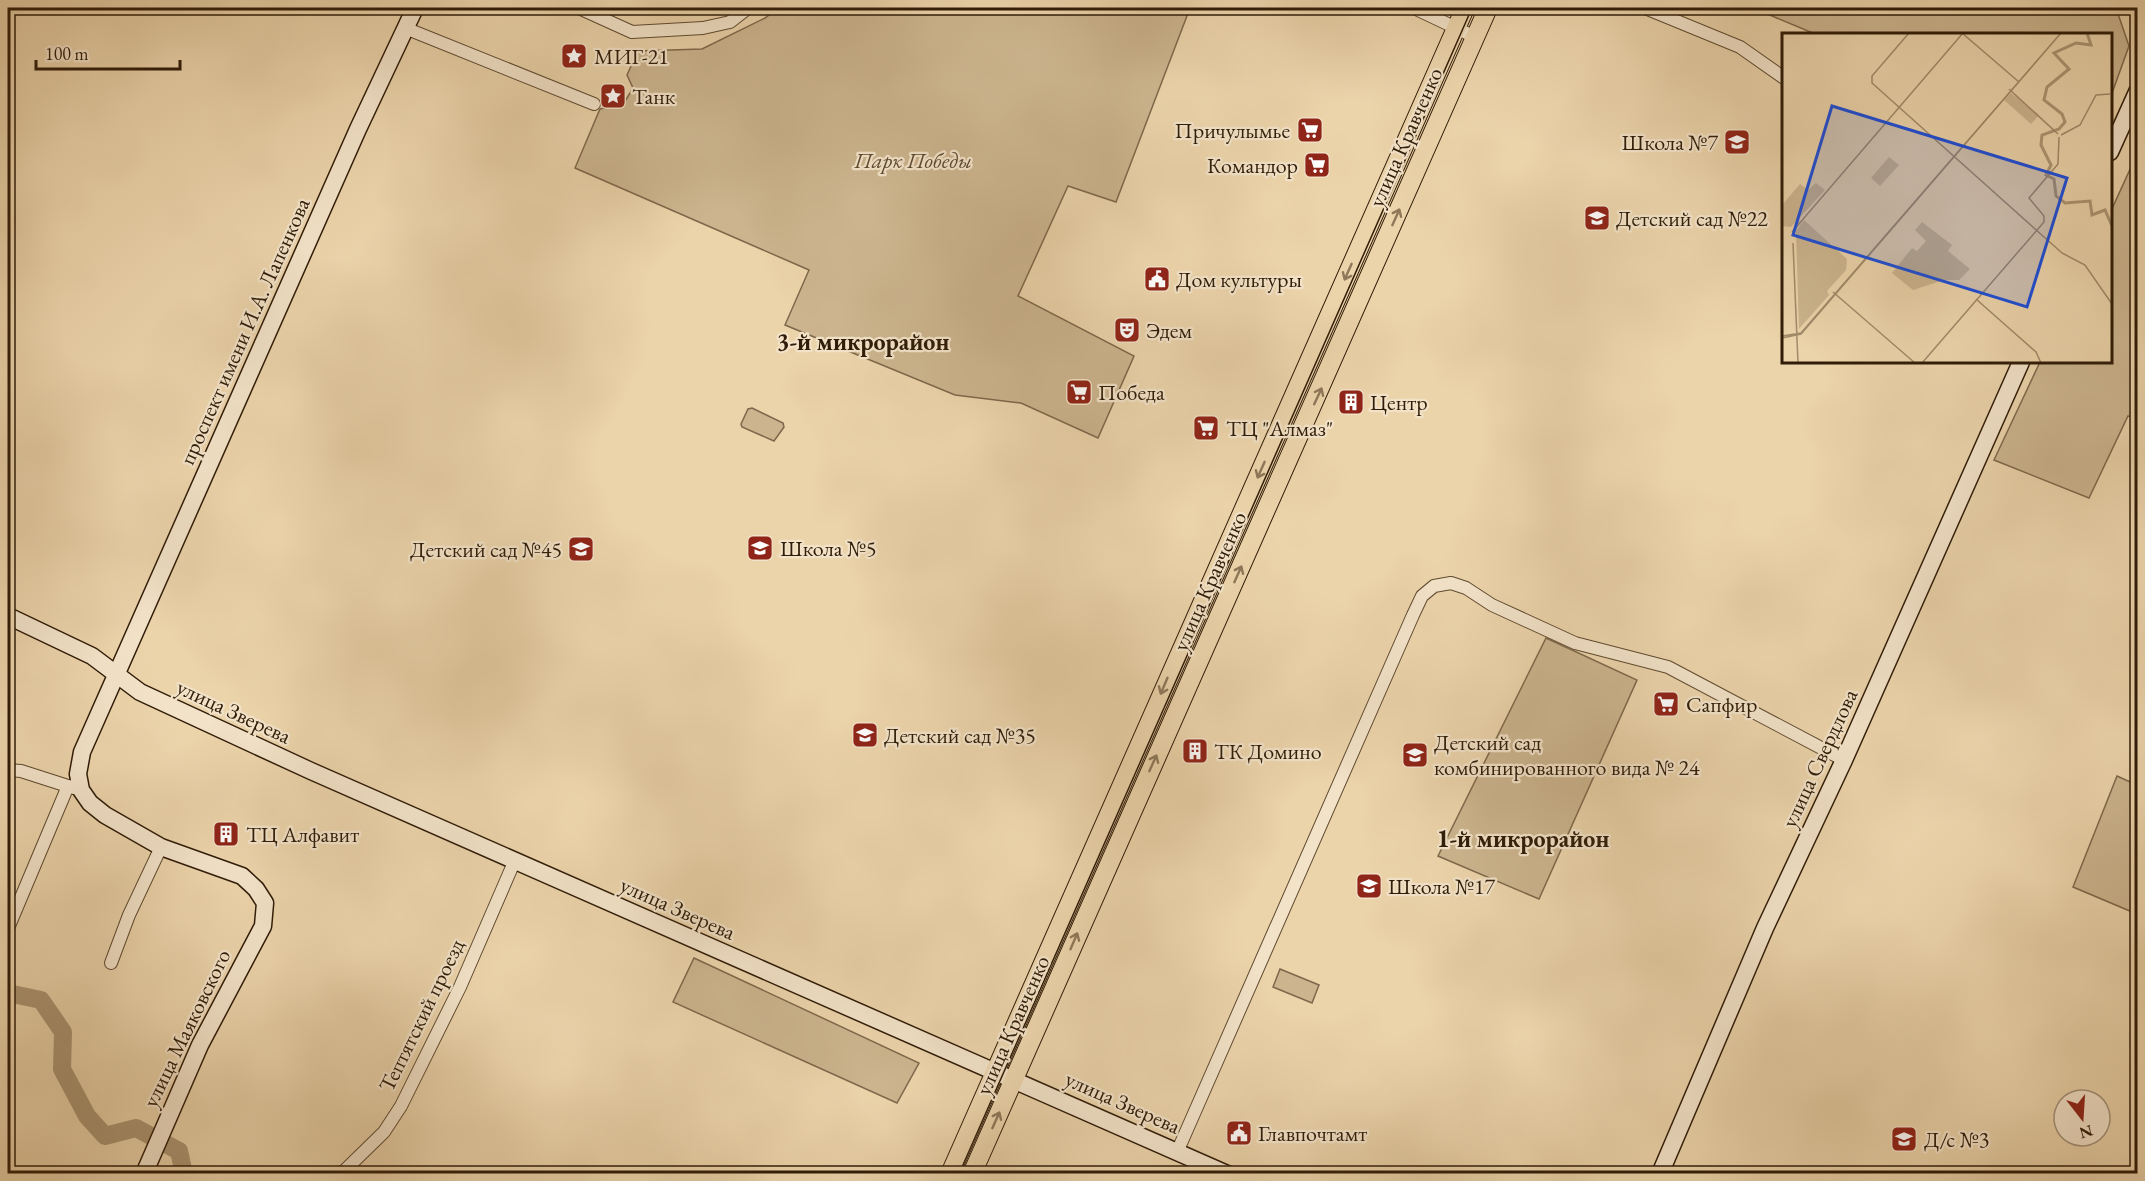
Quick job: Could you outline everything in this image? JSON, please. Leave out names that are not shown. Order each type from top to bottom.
[{"type":"main road","name":"проспект имени И.А. Лапенкова","points":[[75,788],[82,752],[115,674],[415,8]]},
{"type":"main road","name":"улица Кравченко","points":[[953,1168],[1465,8]]},
{"type":"main road","name":"улица Кравченко","points":[[973,1172],[1488,8]]},
{"type":"main road","points":[[2112,148],[2138,90]]},
{"type":"main road","name":"улица Свердлова","points":[[1660,1173],[1764,928],[1844,760],[2021,363]]},
{"type":"main road","name":"улица Зверева","points":[[8,616],[92,656],[140,692],[211,725],[1227,1173]]},
{"type":"main road","points":[[75,788],[105,815],[161,847]]},
{"type":"main road","name":"улица Маяковского","points":[[146,1168],[200,1044],[264,926],[265,903],[256,889],[242,876],[161,847]]},
{"type":"street","points":[[579,8],[632,32],[703,28],[730,21],[748,8]]},
{"type":"street","points":[[1414,8],[1475,37]]},
{"type":"street","points":[[1645,8],[1740,47],[1782,77]]},
{"type":"street","points":[[405,28],[594,104]]},
{"type":"street","points":[[1364,236],[1384,244]]},
{"type":"street","points":[[1178,1150],[1413,615],[1422,596],[1434,586],[1451,583],[1466,588],[1492,605],[1575,643],[1668,668],[1844,760]]},
{"type":"street","points":[[1204,597],[1224,606]]},
{"type":"street","points":[[1177,657],[1197,666]]},
{"type":"street","points":[[1150,719],[1169,727]]},
{"type":"street","points":[[8,770],[21,771],[75,788],[9,926]]},
{"type":"street","points":[[1122,782],[1141,790]]},
{"type":"street","points":[[1095,843],[1114,851]]},
{"type":"street","points":[[111,963],[129,915],[161,847]]},
{"type":"street","name":"Тептятский проезд","points":[[341,1173],[384,1132],[401,1106],[460,987],[515,860]]},
{"type":"street","points":[[1077,885],[1095,893]]},
{"type":"street","points":[[1046,957],[1064,965]]},
{"type":"street","points":[[953,1168],[973,1172]]},
{"type":"green space","name":"Парк Победы","points":[[778,8],[1190,8],[1116,202],[1068,186],[1018,296],[1134,356],[1098,438],[1021,403],[955,395],[785,325],[809,270],[575,168],[600,109],[624,103],[633,88],[627,75],[638,51],[702,49],[765,18]]},
{"type":"green space","points":[[1762,8],[2116,8],[2129,46],[2112,93],[2112,33],[1813,33],[1760,11]]},
{"type":"green space","points":[[2137,154],[2137,419],[2128,416],[2089,498],[1994,460],[2040,363],[2112,363],[2112,209]]},
{"type":"green space","points":[[752,408],[783,423],[784,427],[774,441],[742,427],[741,424],[748,409]]},
{"type":"green space","points":[[1546,638],[1637,680],[1539,899],[1438,856]]},
{"type":"green space","points":[[2117,776],[2137,785],[2137,914],[2073,887]]},
{"type":"green space","points":[[694,958],[919,1063],[897,1103],[673,1002]]},
{"type":"green space","points":[[1280,969],[1319,985],[1312,1003],[1273,987]]},
{"type":"waterway","points":[[8,993],[41,1000],[63,1032],[62,1069],[87,1116],[105,1136],[136,1128],[179,1151],[184,1174]]},
{"type":"tram line","points":[[959,1174],[1472,8]]},
{"type":"place","name":"МИГ-21","points":[[574,56]]},
{"type":"place","name":"Танк","points":[[613,96]]},
{"type":"place","name":"Причулымье","points":[[1310,130]]},
{"type":"place","name":"Школа №7","points":[[1737,142]]},
{"type":"place","name":"Командор","points":[[1317,165]]},
{"type":"place","name":"Детский сад №22","points":[[1597,218]]},
{"type":"place","name":"Дом культуры","points":[[1157,279]]},
{"type":"place","name":"Эдем","points":[[1127,330]]},
{"type":"place","name":"Победа","points":[[1079,392]]},
{"type":"place","name":"Центр","points":[[1351,402]]},
{"type":"place","name":"ТЦ \"Алмаз\"","points":[[1206,428]]},
{"type":"place","name":"Школа №5","points":[[760,548]]},
{"type":"place","name":"Детский сад №45","points":[[581,549]]},
{"type":"place","name":"Сапфир","points":[[1666,704]]},
{"type":"place","name":"Детский сад №35","points":[[865,735]]},
{"type":"place","name":"ТК Домино","points":[[1195,751]]},
{"type":"place","name":"Детский сад комбинированного вида № 24","points":[[1415,755]]},
{"type":"place","name":"ТЦ Алфавит","points":[[226,834]]},
{"type":"place","name":"Школа №17","points":[[1369,886]]},
{"type":"place","name":"Главпочтамт","points":[[1239,1133]]},
{"type":"place","name":"Д/с №3","points":[[1904,1139]]},
{"type":"district","name":"3-й микрорайон","points":[[863,342]]},
{"type":"district","name":"1-й микрорайон","points":[[1523,839]]}]
